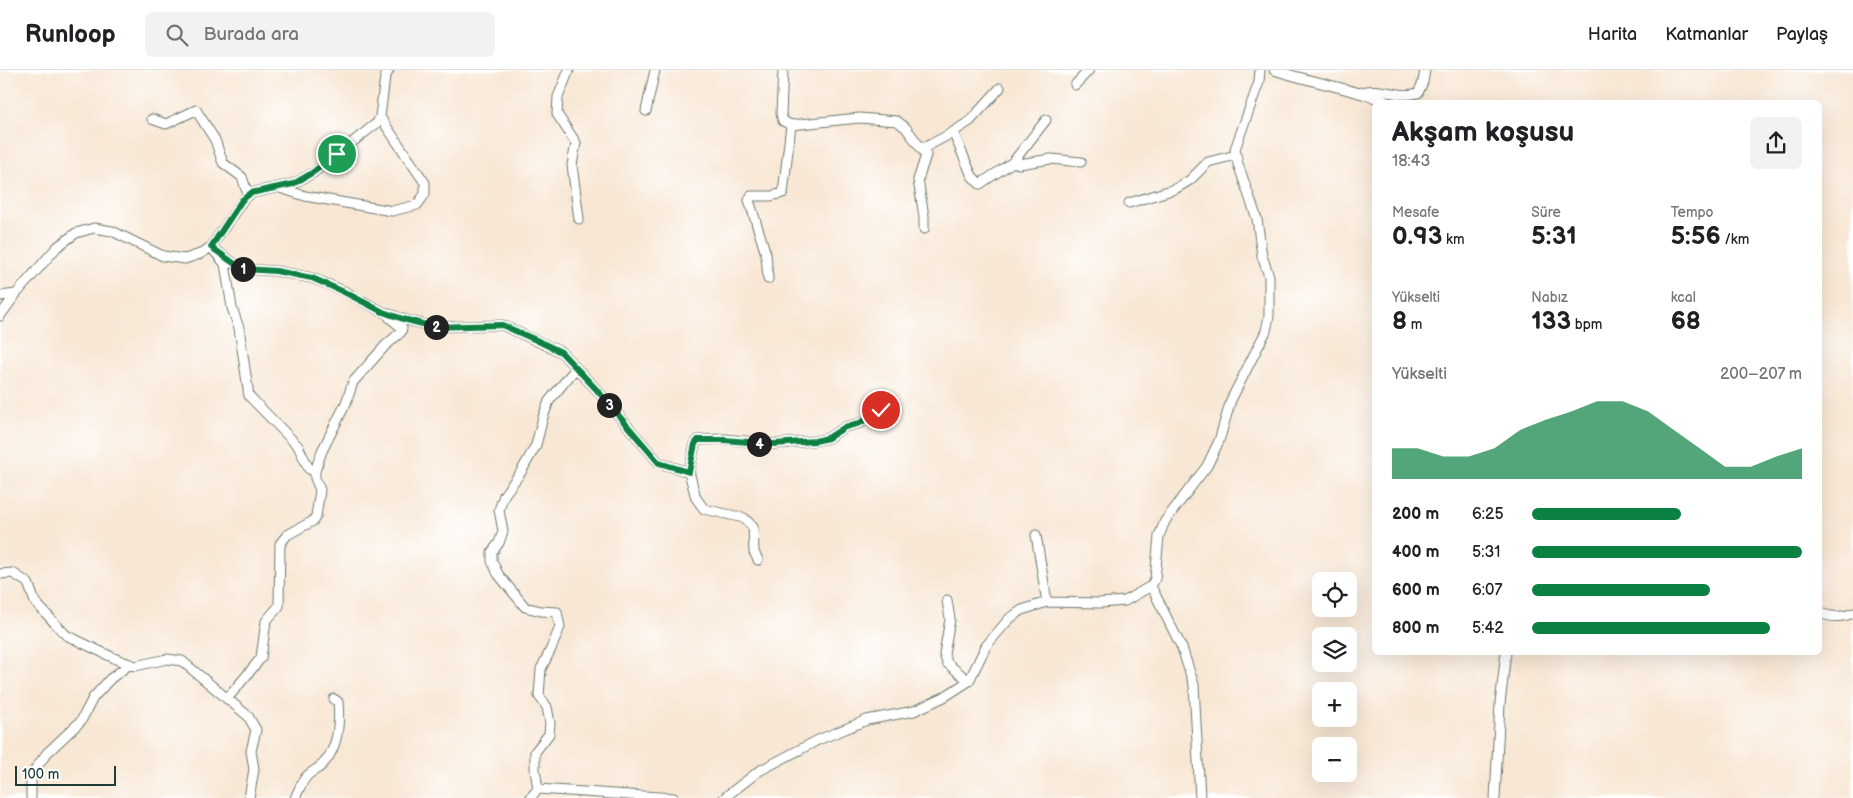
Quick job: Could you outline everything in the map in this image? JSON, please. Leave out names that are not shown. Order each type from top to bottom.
[{"type":"street","points":[[0,316],[16,294],[57,247],[76,233],[94,228],[112,231],[163,256],[185,259],[200,254],[211,247],[242,200],[251,193],[293,184],[312,173],[377,123],[380,117],[385,77],[389,70]]},
{"type":"street","points":[[569,70],[558,97],[557,114],[576,143],[572,165],[579,219]]},
{"type":"street","points":[[646,110],[655,70]]},
{"type":"street","points":[[783,70],[781,114],[783,121],[791,125],[859,118],[897,121],[906,128],[926,155],[918,180],[924,216],[924,229]]},
{"type":"street","points":[[1075,85],[1089,70]]},
{"type":"street","points":[[724,798],[759,771],[818,740],[867,720],[914,711],[944,697],[969,681],[986,646],[1009,619],[1022,610],[1047,602],[1100,603],[1125,601],[1151,586],[1155,578],[1159,536],[1165,521],[1207,466],[1219,441],[1231,400],[1266,331],[1269,316],[1269,276],[1262,256],[1257,219],[1238,164],[1235,149],[1259,82],[1260,70]]},
{"type":"street","points":[[1274,70],[1361,92],[1383,100]]},
{"type":"street","points":[[1361,92],[1375,90],[1408,96],[1418,93],[1423,82],[1425,70]]},
{"type":"street","points":[[922,149],[970,121],[1000,88]]},
{"type":"street","points":[[152,119],[166,124],[196,110],[215,140],[223,163],[242,177],[246,188],[251,193]]},
{"type":"street","points":[[280,188],[305,196],[392,211],[417,205],[426,194],[425,183],[380,117]]},
{"type":"street","points":[[953,132],[972,176],[980,184],[1013,162],[1046,120]]},
{"type":"street","points":[[768,279],[766,254],[749,200],[751,196],[771,196],[783,193],[791,125]]},
{"type":"street","points":[[1129,203],[1175,189],[1190,180],[1208,162],[1236,154]]},
{"type":"street","points":[[1013,162],[1019,164],[1051,159],[1082,162]]},
{"type":"street","points":[[211,247],[242,269],[276,271],[312,278],[383,312],[434,327],[502,325],[561,352],[596,389],[659,463],[689,472]]},
{"type":"street","points":[[211,247],[225,264],[232,308],[239,328],[249,396],[298,446],[309,469],[315,471]]},
{"type":"street","points":[[0,296],[16,294]]},
{"type":"street","points":[[227,699],[261,658],[266,622],[279,606],[280,544],[287,535],[312,521],[316,516],[320,490],[315,478],[315,471],[322,451],[346,404],[353,382],[385,346],[401,332],[402,328],[383,312]]},
{"type":"street","points":[[530,798],[538,788],[535,752],[549,734],[550,723],[547,707],[539,696],[540,669],[560,627],[557,612],[525,607],[498,574],[492,561],[492,552],[499,543],[503,531],[499,510],[504,495],[521,472],[536,445],[549,401],[576,368]]},
{"type":"street","points":[[758,560],[754,552],[753,527],[744,518],[704,509],[696,498],[689,472],[695,444],[698,440],[774,444],[815,441],[828,438],[845,427],[860,423],[881,410]]},
{"type":"street","points":[[1036,535],[1047,602]]},
{"type":"street","points":[[0,574],[12,573],[28,583],[35,602],[66,635],[135,666],[167,659],[182,661],[248,716],[256,730],[251,751],[254,769],[249,798]]},
{"type":"street","points":[[1151,586],[1182,648],[1194,685],[1200,798]]},
{"type":"street","points":[[947,600],[950,619],[944,654],[947,663],[969,681]]},
{"type":"street","points":[[1822,614],[1840,617],[1853,613]]},
{"type":"street","points":[[1495,798],[1500,704],[1506,655]]},
{"type":"street","points":[[31,798],[31,775],[47,754],[81,721],[93,698],[110,679],[130,664]]},
{"type":"street","points":[[295,798],[306,777],[329,758],[336,744],[339,711],[338,702],[334,699]]},
{"type":"street","points":[[538,788],[674,798]]},
{"type":"route","points":[[337,154],[312,173],[293,184],[251,193],[242,200],[211,247],[242,269],[276,271],[312,278],[383,312],[403,319],[434,327],[502,325],[536,340],[561,352],[596,389],[642,446],[659,463],[689,472],[695,444],[698,440],[724,440],[758,444],[815,441],[828,438],[845,427],[860,423],[881,410]]}]
